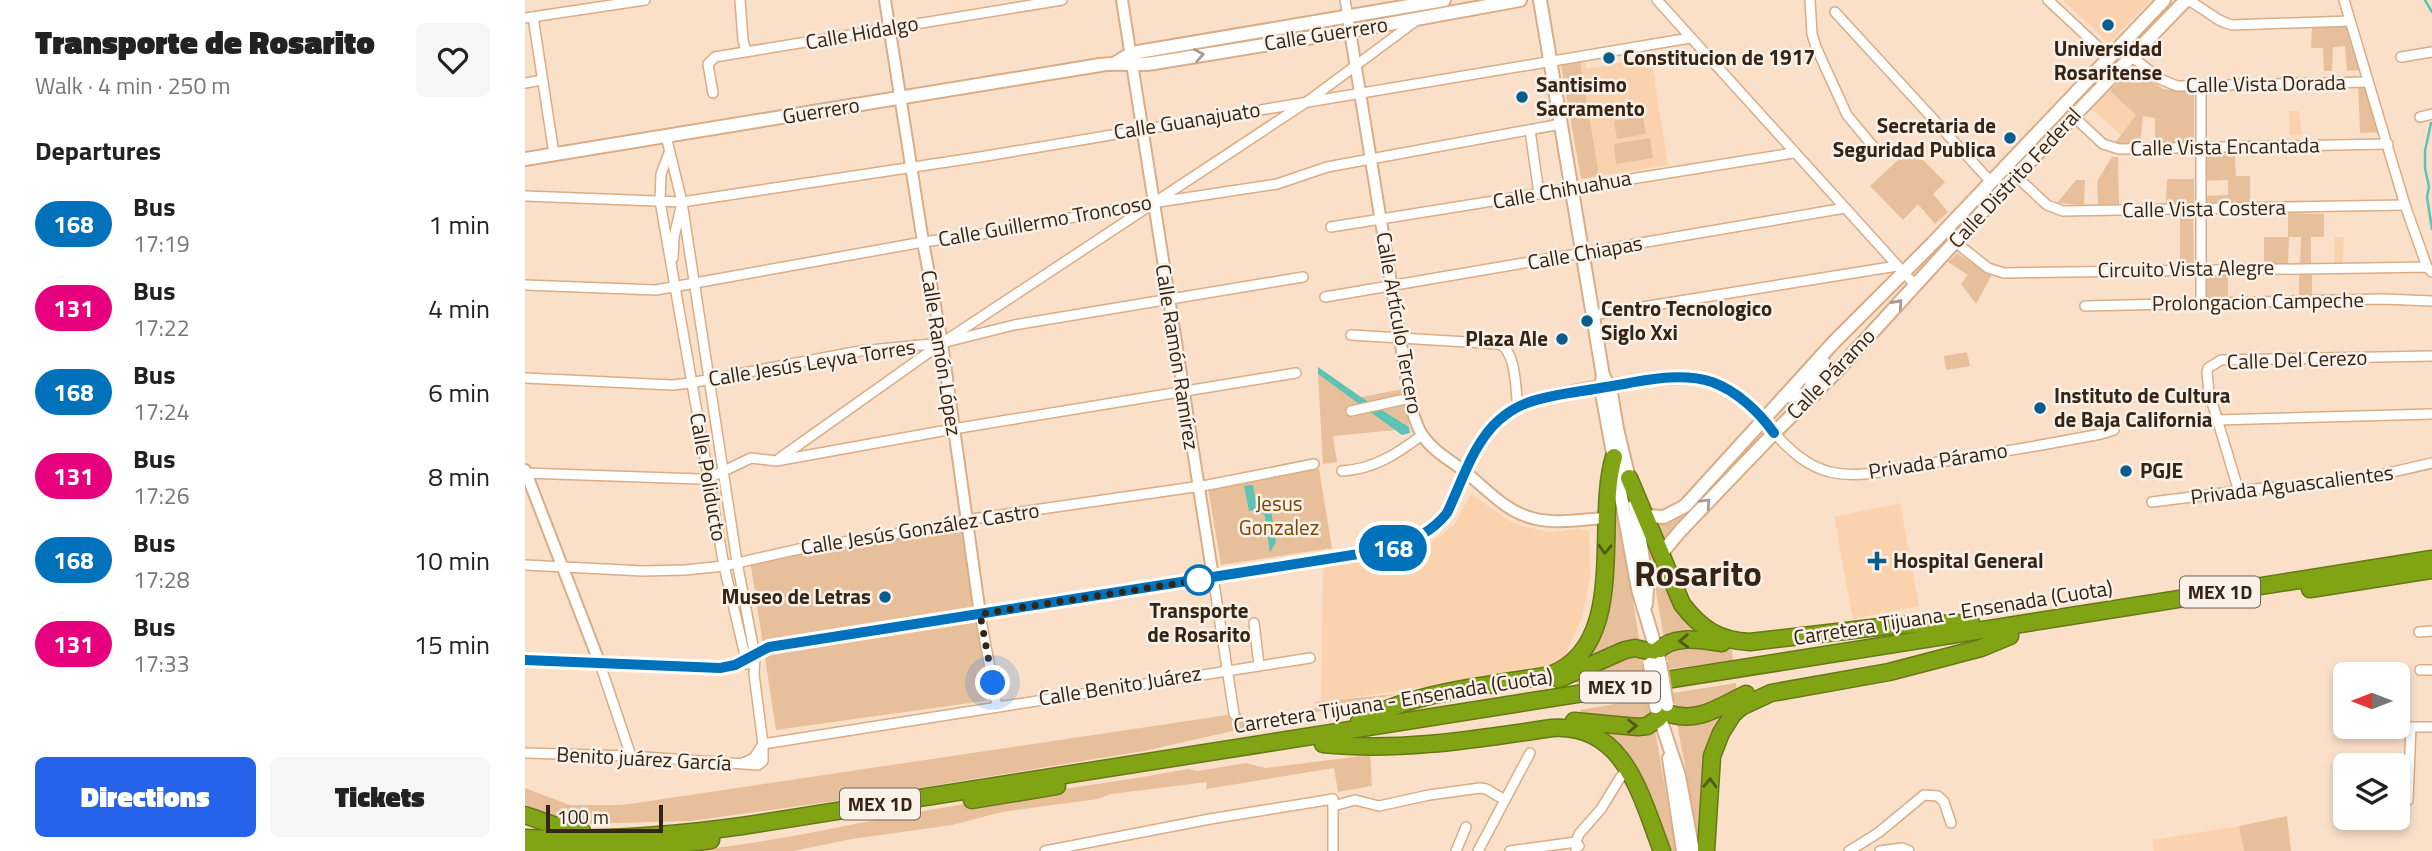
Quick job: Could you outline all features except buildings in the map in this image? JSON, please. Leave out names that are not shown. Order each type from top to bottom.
[{"type":"highway","points":[[1345,730],[1392,707],[1452,692],[1550,675],[1563,670],[1578,659],[1590,641],[1601,611],[1607,487],[1614,457]]},
{"type":"highway","points":[[1629,478],[1682,604],[1703,628],[1723,638],[1750,642],[1897,625],[1972,623],[2009,631]]},
{"type":"highway","name":"Carretera Tijuana - Ensenada (Cuota)","points":[[525,849],[667,845],[750,835],[1323,744],[2432,559]]},
{"type":"highway","name":"Carretera Tijuana - Ensenada (Cuota)","points":[[525,838],[630,843],[1345,730],[2432,570]]},
{"type":"highway","points":[[2397,576],[2432,579]]},
{"type":"highway","points":[[1392,707],[1419,705],[1562,679],[1625,650],[1635,648],[1654,657],[1668,642],[1679,640],[1758,646],[1851,635],[1897,625]]},
{"type":"highway","points":[[1706,851],[1712,756],[1721,733],[1741,707],[1771,693],[1889,672],[1981,648],[2009,631]]},
{"type":"highway","points":[[1420,743],[1566,720],[1647,726],[1662,711],[1686,718],[1696,717],[1761,689],[1923,663]]},
{"type":"highway","points":[[1323,744],[1350,747],[1420,743],[1573,728],[1609,745],[1629,769],[1662,851]]},
{"type":"highway","points":[[525,815],[563,828],[630,843],[667,845]]},
{"type":"highway","points":[[554,851],[561,850]]},
{"type":"main road","name":"Calle Guerrero","points":[[1131,60],[1348,16],[1444,0]]},
{"type":"main road","name":"Calle Guerrero","points":[[1131,60],[1350,31],[1520,0]]},
{"type":"main road","points":[[1540,0],[1605,383],[1614,457],[1638,589],[1654,657],[1682,851]]},
{"type":"main road","name":"Calle Distrito Federal","points":[[1900,269],[1991,182],[2164,0]]},
{"type":"main road","name":"Calle Distrito Federal","points":[[1915,285],[2073,116],[2187,0]]},
{"type":"main road","name":"Guerrero","points":[[525,159],[1131,60]]},
{"type":"main road","name":"Calle Páramo","points":[[1646,516],[1664,517],[1685,506],[1900,269]]},
{"type":"main road","name":"Calle Páramo","points":[[1661,554],[1774,433],[1815,394],[1915,285]]},
{"type":"main road","points":[[1785,396],[1815,394],[1811,383],[1833,343]]},
{"type":"main road","points":[[1605,383],[1629,478],[1645,575],[1646,616]]},
{"type":"main road","points":[[1668,744],[1679,776],[1693,851]]},
{"type":"street","points":[[554,154],[543,80],[529,18],[580,3],[645,0]]},
{"type":"street","points":[[740,0],[745,51]]},
{"type":"street","name":"Calle Ramón López","points":[[885,0],[923,242],[942,343],[965,520],[997,706]]},
{"type":"street","name":"Calle Hidalgo","points":[[713,93],[708,64],[711,60],[745,51],[1062,0]]},
{"type":"street","name":"Calle Ramón Ramírez","points":[[1122,0],[1234,714]]},
{"type":"street","name":"Calle Artículo Tercero","points":[[1345,0],[1410,398],[1415,421],[1422,435],[1434,448],[1507,506],[1534,519],[1551,521],[1606,518]]},
{"type":"street","points":[[1657,0],[1915,285]]},
{"type":"street","points":[[1809,0],[1816,47],[1847,115],[1876,150]]},
{"type":"street","points":[[2048,0],[2110,58]]},
{"type":"street","points":[[2187,0],[2215,19],[2232,25],[2350,22]]},
{"type":"street","name":"Circuito Vista Alegre","points":[[1954,242],[1988,268],[2004,273],[2201,269],[2430,270],[2405,205],[2344,0]]},
{"type":"street","points":[[1835,12],[1991,182]]},
{"type":"street","points":[[776,461],[942,343],[1308,101],[1419,19]]},
{"type":"street","points":[[2131,56],[2153,27],[2147,19]]},
{"type":"street","name":"Calle Guanajuato","points":[[525,197],[683,202],[912,167],[1690,38]]},
{"type":"street","points":[[2402,57],[2432,52]]},
{"type":"street","name":"Calle Vista Dorada","points":[[2131,56],[2169,83],[2201,86],[2368,82]]},
{"type":"street","points":[[525,83],[543,80]]},
{"type":"street","points":[[2201,86],[2201,304]]},
{"type":"street","points":[[2420,117],[2432,114]]},
{"type":"street","name":"Calle Vista Encantada","points":[[2073,116],[2111,148],[2388,144]]},
{"type":"street","name":"Calle Guillermo Troncoso","points":[[525,285],[656,290],[923,242],[1277,184],[1316,170],[1561,124]]},
{"type":"street","points":[[1530,130],[1539,194]]},
{"type":"street","name":"Calle Poliducto","points":[[666,136],[683,202],[750,658]]},
{"type":"street","name":"Calle Poliducto","points":[[669,153],[661,174],[660,201],[724,566],[754,674],[764,744],[762,764]]},
{"type":"street","name":"Calle Chihuahua","points":[[1331,228],[1793,153]]},
{"type":"street","name":"Calle Vista Costera","points":[[2016,176],[2047,205],[2063,211],[2405,205]]},
{"type":"street","points":[[672,271],[674,237],[683,202]]},
{"type":"street","name":"Calle Chiapas","points":[[1325,297],[1845,208]]},
{"type":"street","points":[[1593,315],[1900,269]]},
{"type":"street","name":"Calle Jesús Leyva Torres","points":[[525,377],[672,385],[690,383],[860,351],[942,343],[1014,325],[1303,277]]},
{"type":"street","name":"Prolongacion Campeche","points":[[2085,306],[2432,301]]},
{"type":"street","points":[[1351,335],[1401,336],[1503,346],[1511,357],[1518,407]]},
{"type":"street","name":"Calle Del Cerezo","points":[[2239,492],[2209,392],[2208,368],[2221,360],[2432,356]]},
{"type":"street","points":[[631,756],[600,664],[525,472],[709,478],[751,458],[776,461],[1296,373]]},
{"type":"street","points":[[525,660],[728,667],[769,647],[1365,554],[1410,542],[1440,522],[1447,513],[1477,448],[1487,432],[1501,418],[1518,407],[1539,399],[1605,383],[1696,379],[1724,388],[1764,418],[1774,433]]},
{"type":"street","points":[[1351,411],[1410,398]]},
{"type":"street","points":[[2217,420],[2432,414]]},
{"type":"street","name":"Privada Páramo","points":[[1774,433],[1791,452],[1809,463],[1830,472],[1852,474],[1933,463],[2115,430]]},
{"type":"street","points":[[1342,471],[1380,463],[1422,435]]},
{"type":"street","name":"Privada Aguascalientes","points":[[2152,502],[2353,481],[2432,463]]},
{"type":"street","name":"Calle Jesús González Castro","points":[[525,565],[643,571],[724,566],[799,549],[920,530],[965,520],[1199,487],[1314,464]]},
{"type":"street","points":[[1254,623],[1259,665]]},
{"type":"street","points":[[2419,632],[2432,631]]},
{"type":"street","name":"Calle Benito Juárez","points":[[764,744],[1310,658]]},
{"type":"street","points":[[2420,670],[2432,670]]},
{"type":"street","points":[[2410,753],[2411,727],[2432,727]]},
{"type":"street","points":[[741,764],[754,758],[764,744]]},
{"type":"street","name":"Benito juárez García","points":[[525,753],[762,764]]},
{"type":"street","points":[[1478,851],[1530,753]]},
{"type":"street","points":[[1576,846],[1583,828],[1601,809],[1620,778],[1629,769]]},
{"type":"street","points":[[1045,851],[1333,802],[1355,800],[1380,806],[1429,795],[1480,788],[1505,800]]},
{"type":"street","points":[[1849,851],[1878,833],[1924,795],[1938,796],[1944,802],[1951,823]]},
{"type":"street","points":[[1333,802],[1333,851]]},
{"type":"street","points":[[1456,851],[1466,827]]},
{"type":"street","points":[[1106,839],[1108,851]]},
{"type":"street","points":[[1510,851],[1576,846],[1582,851]]},
{"type":"street","points":[[1880,851],[1902,848],[1909,851]]},
{"type":"shaded area","name":"Universidad Rosaritense","points":[[2063,0],[2151,0],[2109,43]]},
{"type":"shaded area","points":[[1651,57],[1668,165],[1581,179],[1561,65],[1585,61],[1586,69]]},
{"type":"shaded area","points":[[2110,91],[2136,115],[2121,135],[2092,109]]},
{"type":"shaded area","points":[[2289,111],[2299,111],[2302,135],[2290,135]]},
{"type":"shaded area","points":[[2335,237],[2344,237],[2343,263],[2334,263]]},
{"type":"shaded area","points":[[1471,494],[1519,525],[1548,532],[1579,529],[1589,531],[1590,578],[1582,617],[1566,655],[1543,670],[1321,702],[1323,567],[1422,550],[1454,525]]},
{"type":"shaded area","name":"Hospital General","points":[[1900,503],[1919,606],[1853,619],[1834,517]]},
{"type":"shaded area","points":[[2239,826],[2244,851],[2154,851],[2152,840]]},
{"type":"green space","points":[[2348,26],[2361,70],[2347,71],[2345,46],[2333,47],[2332,71],[2324,71],[2323,48],[2311,48],[2312,27]]},
{"type":"green space","points":[[1580,61],[1599,176],[1581,179],[1561,65]]},
{"type":"green space","points":[[2132,68],[2163,89],[2194,91],[2194,141],[2155,143],[2155,118],[2143,116],[2140,144],[2115,143],[2136,115],[2110,91]]},
{"type":"green space","points":[[2358,84],[2367,84],[2383,132],[2360,133]]},
{"type":"green space","points":[[1643,116],[1646,134],[1617,139],[1614,121]]},
{"type":"green space","points":[[1650,138],[1653,158],[1616,164],[1614,144]]},
{"type":"green space","points":[[1911,148],[1945,182],[1933,194],[1948,212],[1935,224],[1918,204],[1903,220],[1870,186]]},
{"type":"green space","points":[[2235,154],[2236,176],[2250,176],[2250,203],[2203,204],[2203,196],[2228,195],[2228,180],[2203,181],[2203,155]]},
{"type":"green space","points":[[2112,157],[2118,157],[2119,204],[2098,205],[2097,181]]},
{"type":"green space","points":[[2167,179],[2194,179],[2194,203],[2166,203]]},
{"type":"green space","points":[[2076,180],[2085,180],[2084,205],[2057,203]]},
{"type":"green space","points":[[2288,213],[2324,214],[2324,237],[2311,237],[2311,263],[2300,263],[2301,237],[2289,237],[2288,264],[2264,265],[2264,237],[2288,237]]},
{"type":"green space","points":[[2180,215],[2193,215],[2194,263],[2180,263]]},
{"type":"green space","points":[[1957,253],[1991,276],[1976,304],[1961,284],[1968,275],[1948,262]]},
{"type":"green space","points":[[2203,273],[2228,273],[2228,299],[2203,298]]},
{"type":"green space","points":[[2312,273],[2312,298],[2299,298],[2299,274]]},
{"type":"green space","points":[[1967,352],[1970,366],[1946,370],[1944,356]]},
{"type":"green space","points":[[1318,374],[1396,430],[1333,436],[1337,462],[1323,464]]},
{"type":"green space","points":[[1403,389],[1409,427],[1361,397]]},
{"type":"green space","points":[[1757,434],[1760,437],[1693,510],[1691,509],[1708,486]]},
{"type":"green space","name":"Jesus Gonzalez","points":[[1319,469],[1332,548],[1221,565],[1208,488]]},
{"type":"green space","points":[[1614,477],[1640,645],[1583,662],[1594,647],[1607,612]]},
{"type":"green space","points":[[1643,515],[1703,633],[1664,639]]},
{"type":"green space","points":[[1683,516],[1685,519],[1664,544],[1656,524],[1670,523]]},
{"type":"green space","points":[[963,524],[991,700],[776,730],[750,560]]},
{"type":"green space","points":[[1707,645],[1732,649],[1733,661],[1669,669],[1667,655],[1675,647]]},
{"type":"green space","points":[[1630,655],[1643,660],[1646,674],[1577,685],[1575,677]]},
{"type":"green space","points":[[1736,683],[1737,693],[1703,709],[1676,709],[1673,693]]},
{"type":"green space","points":[[1397,694],[1144,751],[864,797],[691,821],[580,824],[565,822],[525,804],[525,788],[570,805],[622,805],[1241,713],[1245,720],[1318,707],[1315,702]]},
{"type":"green space","points":[[1649,698],[1652,713],[1644,720],[1581,718],[1580,710]]},
{"type":"green space","points":[[1744,698],[1704,758],[1701,851],[1677,724],[1691,724]]},
{"type":"green space","points":[[1583,724],[1655,730],[1676,851],[1665,851],[1633,773]]},
{"type":"green space","points":[[1370,755],[1372,786],[1338,792],[1334,768],[1206,789],[1207,782],[1111,794],[1098,799],[1002,812],[952,825],[852,839],[793,851],[686,851],[778,839],[929,810],[1188,769],[1197,771],[1246,763],[1265,768]]},
{"type":"green space","points":[[2287,816],[2291,851],[2244,851],[2239,826]]},
{"type":"water","points":[[1318,367],[1409,427],[1410,433],[1402,435],[1318,374]]},
{"type":"water","points":[[1253,485],[1257,507],[1270,504],[1276,542],[1270,553],[1265,516],[1259,509],[1249,511],[1244,486]]},
{"type":"waterway","points":[[2425,0],[2432,12]]},
{"type":"waterway","points":[[2431,123],[2425,151],[2425,168],[2432,229]]},
{"type":"bus line","name":"168","points":[[525,660],[728,667],[769,647],[1390,549],[1410,542],[1440,522],[1447,513],[1477,448],[1487,432],[1501,418],[1518,407],[1539,399],[1585,390],[1657,379],[1696,379],[1713,383],[1731,392],[1764,418],[1774,433]]},
{"type":"place","name":"Universidad Rosaritense","points":[[2108,25]]},
{"type":"place","name":"Constitucion de 1917","points":[[1609,58]]},
{"type":"place","name":"Santisimo Sacramento","points":[[1522,97]]},
{"type":"place","name":"Secretaria de Seguridad Publica","points":[[2010,138]]},
{"type":"place","name":"Centro Tecnologico Siglo Xxi","points":[[1587,321]]},
{"type":"place","name":"Plaza Ale","points":[[1562,339]]},
{"type":"place","name":"Instituto de Cultura de Baja California","points":[[2040,408]]},
{"type":"place","name":"PGJE","points":[[2126,471]]},
{"type":"place","name":"Hospital General","points":[[1877,561]]},
{"type":"place","name":"Transporte de Rosarito","points":[[1199,580]]},
{"type":"place","name":"Museo de Letras","points":[[885,597]]},
{"type":"district","name":"Rosarito","points":[[1698,574]]},
{"type":"route","points":[[993,683],[980,614],[1199,580]]}]
